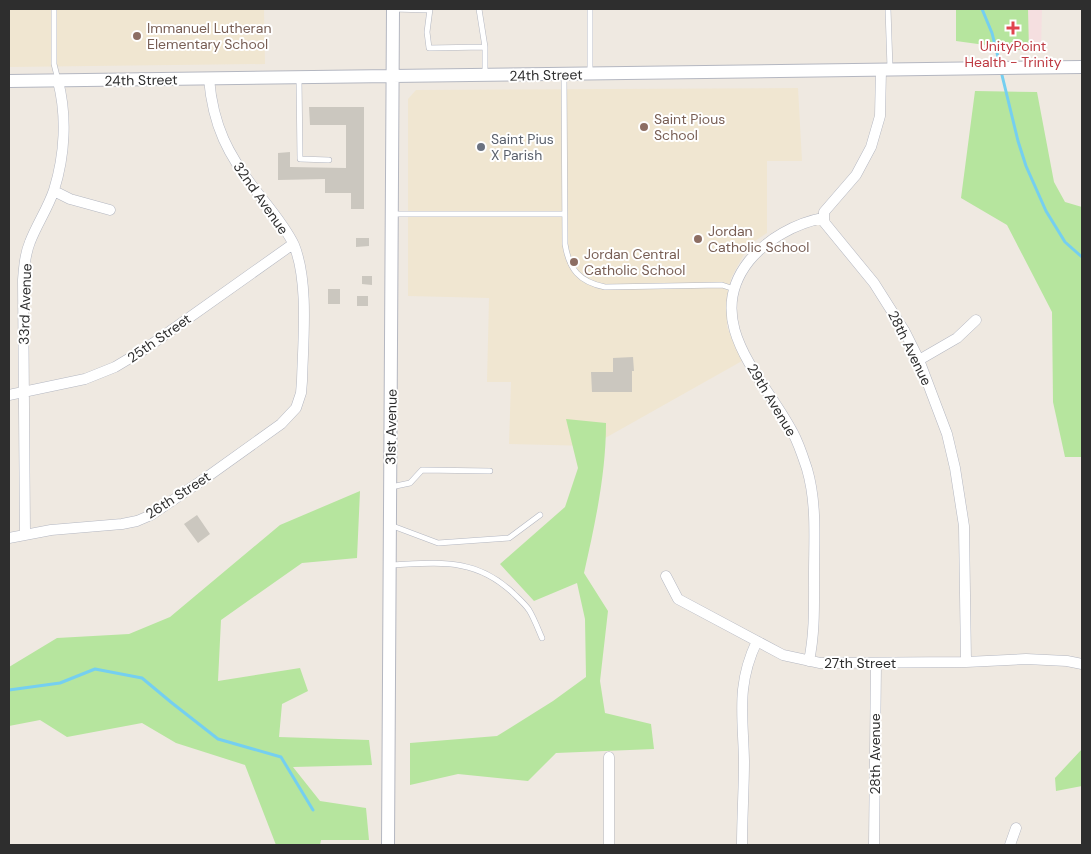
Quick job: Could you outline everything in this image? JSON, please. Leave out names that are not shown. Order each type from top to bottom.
[{"type":"street","name":"31st Avenue","points":[[388,845],[393,9]]},
{"type":"street","name":"24th Street","points":[[9,81],[1082,67]]},
{"type":"street","points":[[823,218],[824,212],[856,175],[871,148],[880,116],[885,70]]},
{"type":"street","name":"32nd Avenue","points":[[209,79],[213,112],[226,145],[246,178],[281,223],[293,244],[301,264],[303,285],[302,381],[301,393],[296,408]]},
{"type":"street","name":"33rd Avenue","points":[[25,534],[23,280],[29,244],[54,191],[62,159],[64,114],[58,81]]},
{"type":"street","points":[[54,191],[70,199],[110,210]]},
{"type":"street","name":"29th Avenue","points":[[808,661],[813,641],[814,506],[811,488],[794,435],[740,346],[733,324],[732,303],[739,275],[766,245],[781,234],[805,223],[823,218]]},
{"type":"street","name":"28th Avenue","points":[[823,218],[826,227],[874,283],[905,332],[919,360],[947,434],[963,510],[966,662]]},
{"type":"street","name":"25th Street","points":[[9,395],[85,379],[131,359],[293,244]]},
{"type":"street","points":[[919,360],[958,338],[976,320]]},
{"type":"street","name":"26th Street","points":[[9,538],[51,530],[122,524],[137,521],[151,515],[281,424],[296,408]]},
{"type":"street","name":"27th Street","points":[[666,576],[678,599],[783,655],[820,664],[1033,659],[1082,664]]},
{"type":"street","points":[[742,845],[744,759],[742,690],[747,666],[758,641]]},
{"type":"street","name":"28th Avenue","points":[[874,845],[876,663]]},
{"type":"street","points":[[608,845],[609,757]]},
{"type":"street","points":[[1010,845],[1016,828]]},
{"type":"lane","points":[[54,9],[54,64],[58,81]]},
{"type":"lane","points":[[393,9],[430,9],[427,32],[429,48],[485,47]]},
{"type":"lane","points":[[479,9],[485,47],[485,76]]},
{"type":"lane","points":[[590,9],[590,74]]},
{"type":"lane","points":[[885,70],[888,9]]},
{"type":"lane","points":[[564,75],[565,244],[570,263],[578,275],[590,283],[605,287],[722,286],[734,289]]},
{"type":"lane","points":[[298,78],[300,159],[329,160]]},
{"type":"lane","points":[[392,214],[564,214]]},
{"type":"lane","points":[[390,487],[410,483],[422,470],[490,471]]},
{"type":"lane","points":[[390,525],[438,543],[509,538],[540,515]]},
{"type":"lane","points":[[390,565],[464,565],[485,572],[504,585],[528,608],[542,638]]},
{"type":"shaded area","name":"Immanuel Lutheran Elementary School","points":[[9,9],[264,9],[265,64],[9,67]]},
{"type":"shaded area","name":"UnityPoint Health - Trinity","points":[[983,9],[1042,9],[1041,48],[984,47]]},
{"type":"shaded area","name":"Jordan Central Catholic School","points":[[798,88],[802,161],[767,161],[767,233],[749,245],[731,278],[727,327],[742,361],[591,446],[509,444],[511,382],[487,382],[489,298],[408,296],[408,99],[416,90]]},
{"type":"green space","name":"UnityPoint Health - Trinity","points":[[956,9],[1028,9],[1029,51],[956,41]]},
{"type":"green space","points":[[975,91],[1037,92],[1054,182],[1065,202],[1082,207],[1082,457],[1065,457],[1053,402],[1052,312],[1007,225],[961,198]]},
{"type":"green space","points":[[566,419],[606,423],[602,480],[584,573],[608,611],[600,681],[605,713],[651,724],[654,749],[556,753],[528,781],[458,774],[410,785],[410,743],[497,736],[553,701],[586,677],[585,619],[577,583],[534,601],[500,564],[565,507],[578,468]]},
{"type":"green space","points":[[360,491],[357,558],[302,563],[221,620],[218,681],[300,668],[308,691],[282,704],[279,737],[369,740],[372,765],[293,767],[320,801],[366,808],[369,840],[321,840],[320,845],[276,845],[245,765],[176,743],[142,723],[67,737],[40,720],[9,726],[9,667],[57,638],[129,634],[170,617],[280,525]]},
{"type":"green space","points":[[1082,749],[1082,786],[1056,791],[1055,778]]},
{"type":"building","points":[[309,107],[364,107],[364,209],[351,209],[351,193],[325,193],[325,179],[278,180],[278,153],[290,152],[290,167],[346,168],[346,125],[310,125]]},
{"type":"building","points":[[356,238],[369,238],[369,246],[356,247]]},
{"type":"building","points":[[362,276],[372,276],[372,285],[362,284]]},
{"type":"building","points":[[328,289],[340,289],[340,304],[328,304]]},
{"type":"building","points":[[357,296],[368,296],[368,306],[357,306]]},
{"type":"building","points":[[633,357],[632,392],[592,392],[591,372],[613,372],[613,358]]},
{"type":"building","points":[[197,515],[210,534],[198,543],[184,524]]},
{"type":"waterway","points":[[982,9],[992,33],[1000,65]]},
{"type":"waterway","points":[[1001,71],[1026,166],[1046,211],[1065,242],[1082,257]]},
{"type":"waterway","points":[[9,690],[60,683],[95,669],[142,678],[218,739],[281,757],[313,810]]},
{"type":"place","name":"UnityPoint Health - Trinity","points":[[1013,28]]},
{"type":"place","name":"Immanuel Lutheran Elementary School","points":[[137,36]]},
{"type":"place","name":"Saint Pious School","points":[[644,127]]},
{"type":"place","name":"Saint Pius X Parish","points":[[481,147]]},
{"type":"place","name":"Jordan Catholic School","points":[[698,239]]},
{"type":"place","name":"Jordan Central Catholic School","points":[[574,262]]}]
